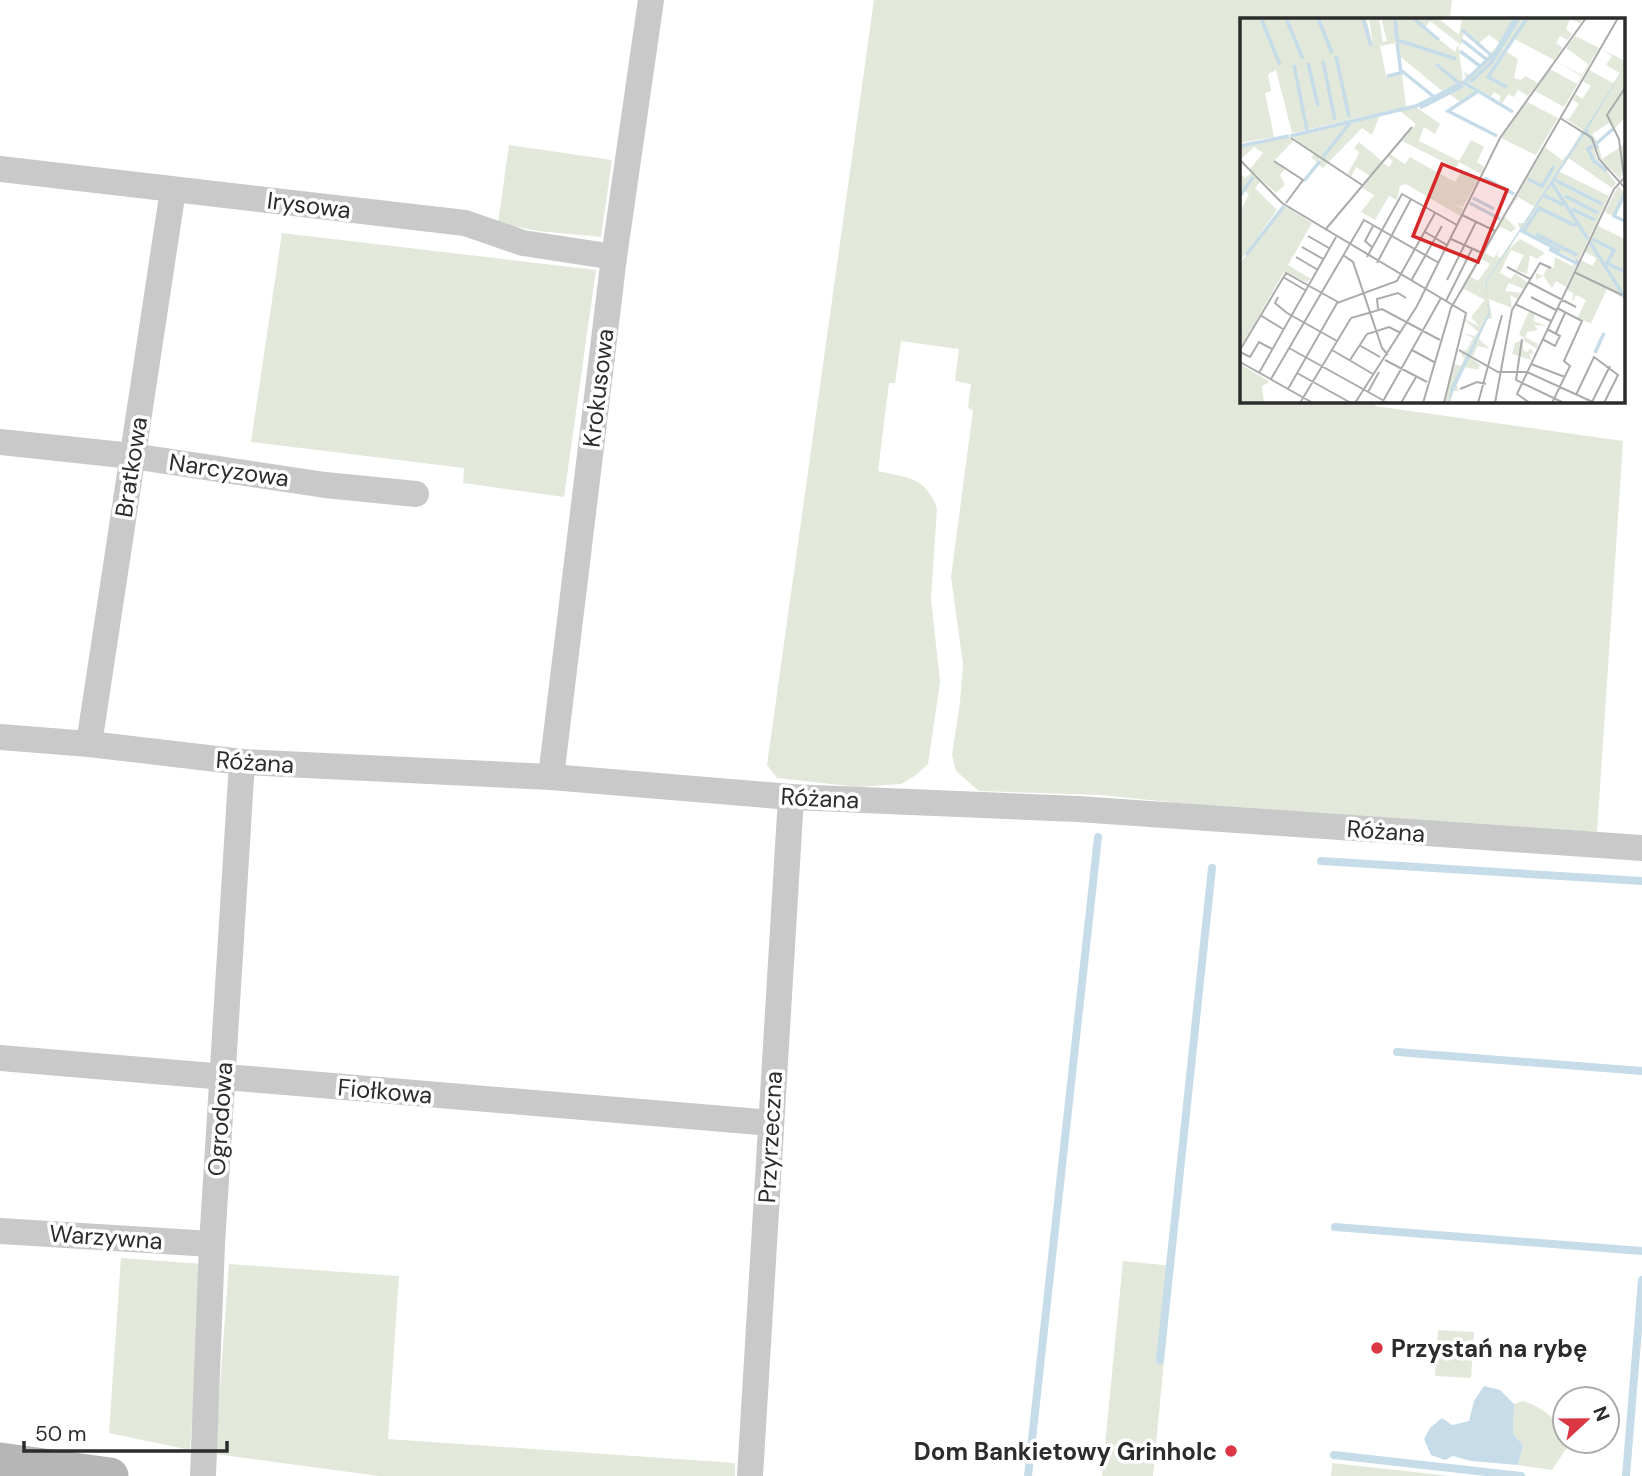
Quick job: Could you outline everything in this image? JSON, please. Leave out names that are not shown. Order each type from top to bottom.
[{"type":"street","name":"Krokusowa","points":[[551,777],[614,257],[651,0]]},
{"type":"street","name":"Irysowa","points":[[0,169],[465,223],[523,243],[614,257]]},
{"type":"street","name":"Bratkowa","points":[[89,744],[173,190]]},
{"type":"street","name":"Narcyzowa","points":[[0,442],[132,456],[325,485],[416,494]]},
{"type":"street","name":"Różana","points":[[0,737],[89,744],[242,762],[551,777],[791,797],[1078,809],[1642,848]]},
{"type":"street","name":"Ogrodowa","points":[[203,1476],[212,1244],[242,762]]},
{"type":"street","name":"Przyrzeczna","points":[[750,1476],[791,797]]},
{"type":"street","name":"Fiołkowa","points":[[0,1058],[771,1123]]},
{"type":"street","name":"Warzywna","points":[[0,1231],[212,1244]]},
{"type":"street","points":[[0,1461],[110,1476]]},
{"type":"green space","points":[[874,0],[1452,0],[1450,18],[1240,18],[1240,402],[1375,402],[1375,406],[1623,441],[1597,832],[1315,817],[1100,795],[979,791],[956,771],[952,755],[963,664],[951,577],[973,411],[968,407],[971,384],[955,381],[959,349],[901,341],[895,383],[889,383],[878,471],[906,477],[921,484],[937,508],[931,599],[940,682],[928,764],[901,784],[858,787],[777,778],[767,765]]},
{"type":"green space","points":[[509,145],[612,160],[601,237],[538,231],[498,223]]},
{"type":"green space","points":[[282,233],[596,270],[564,497],[463,483],[464,468],[251,442]]},
{"type":"green space","points":[[121,1258],[203,1264],[190,1450],[109,1433]]},
{"type":"green space","points":[[1123,1261],[1173,1266],[1153,1476],[1102,1476]]},
{"type":"green space","points":[[229,1264],[399,1276],[388,1439],[735,1463],[735,1476],[379,1476],[215,1454]]},
{"type":"green space","points":[[1438,1330],[1474,1332],[1471,1378],[1435,1376]]},
{"type":"green space","points":[[1523,1401],[1551,1417],[1551,1455],[1562,1455],[1552,1470],[1518,1465],[1523,1445],[1513,1434],[1514,1404]]},
{"type":"green space","points":[[1332,1463],[1450,1476],[1331,1476]]},
{"type":"water","points":[[1484,1386],[1500,1390],[1514,1404],[1513,1434],[1523,1445],[1518,1465],[1471,1461],[1453,1456],[1445,1460],[1431,1455],[1424,1439],[1430,1428],[1442,1418],[1452,1425],[1469,1421],[1474,1401]]},
{"type":"waterway","points":[[1028,1476],[1098,837]]},
{"type":"waterway","points":[[1321,861],[1642,881]]},
{"type":"waterway","points":[[1160,1360],[1212,868]]},
{"type":"waterway","points":[[1397,1052],[1642,1071]]},
{"type":"waterway","points":[[1335,1227],[1642,1251]]},
{"type":"waterway","points":[[1626,1476],[1642,1280]]},
{"type":"waterway","points":[[1334,1455],[1521,1476]]},
{"type":"place","name":"Przystań na rybę","points":[[1377,1348]]},
{"type":"place","name":"Dom Bankietowy Grinholc","points":[[1231,1451]]}]
